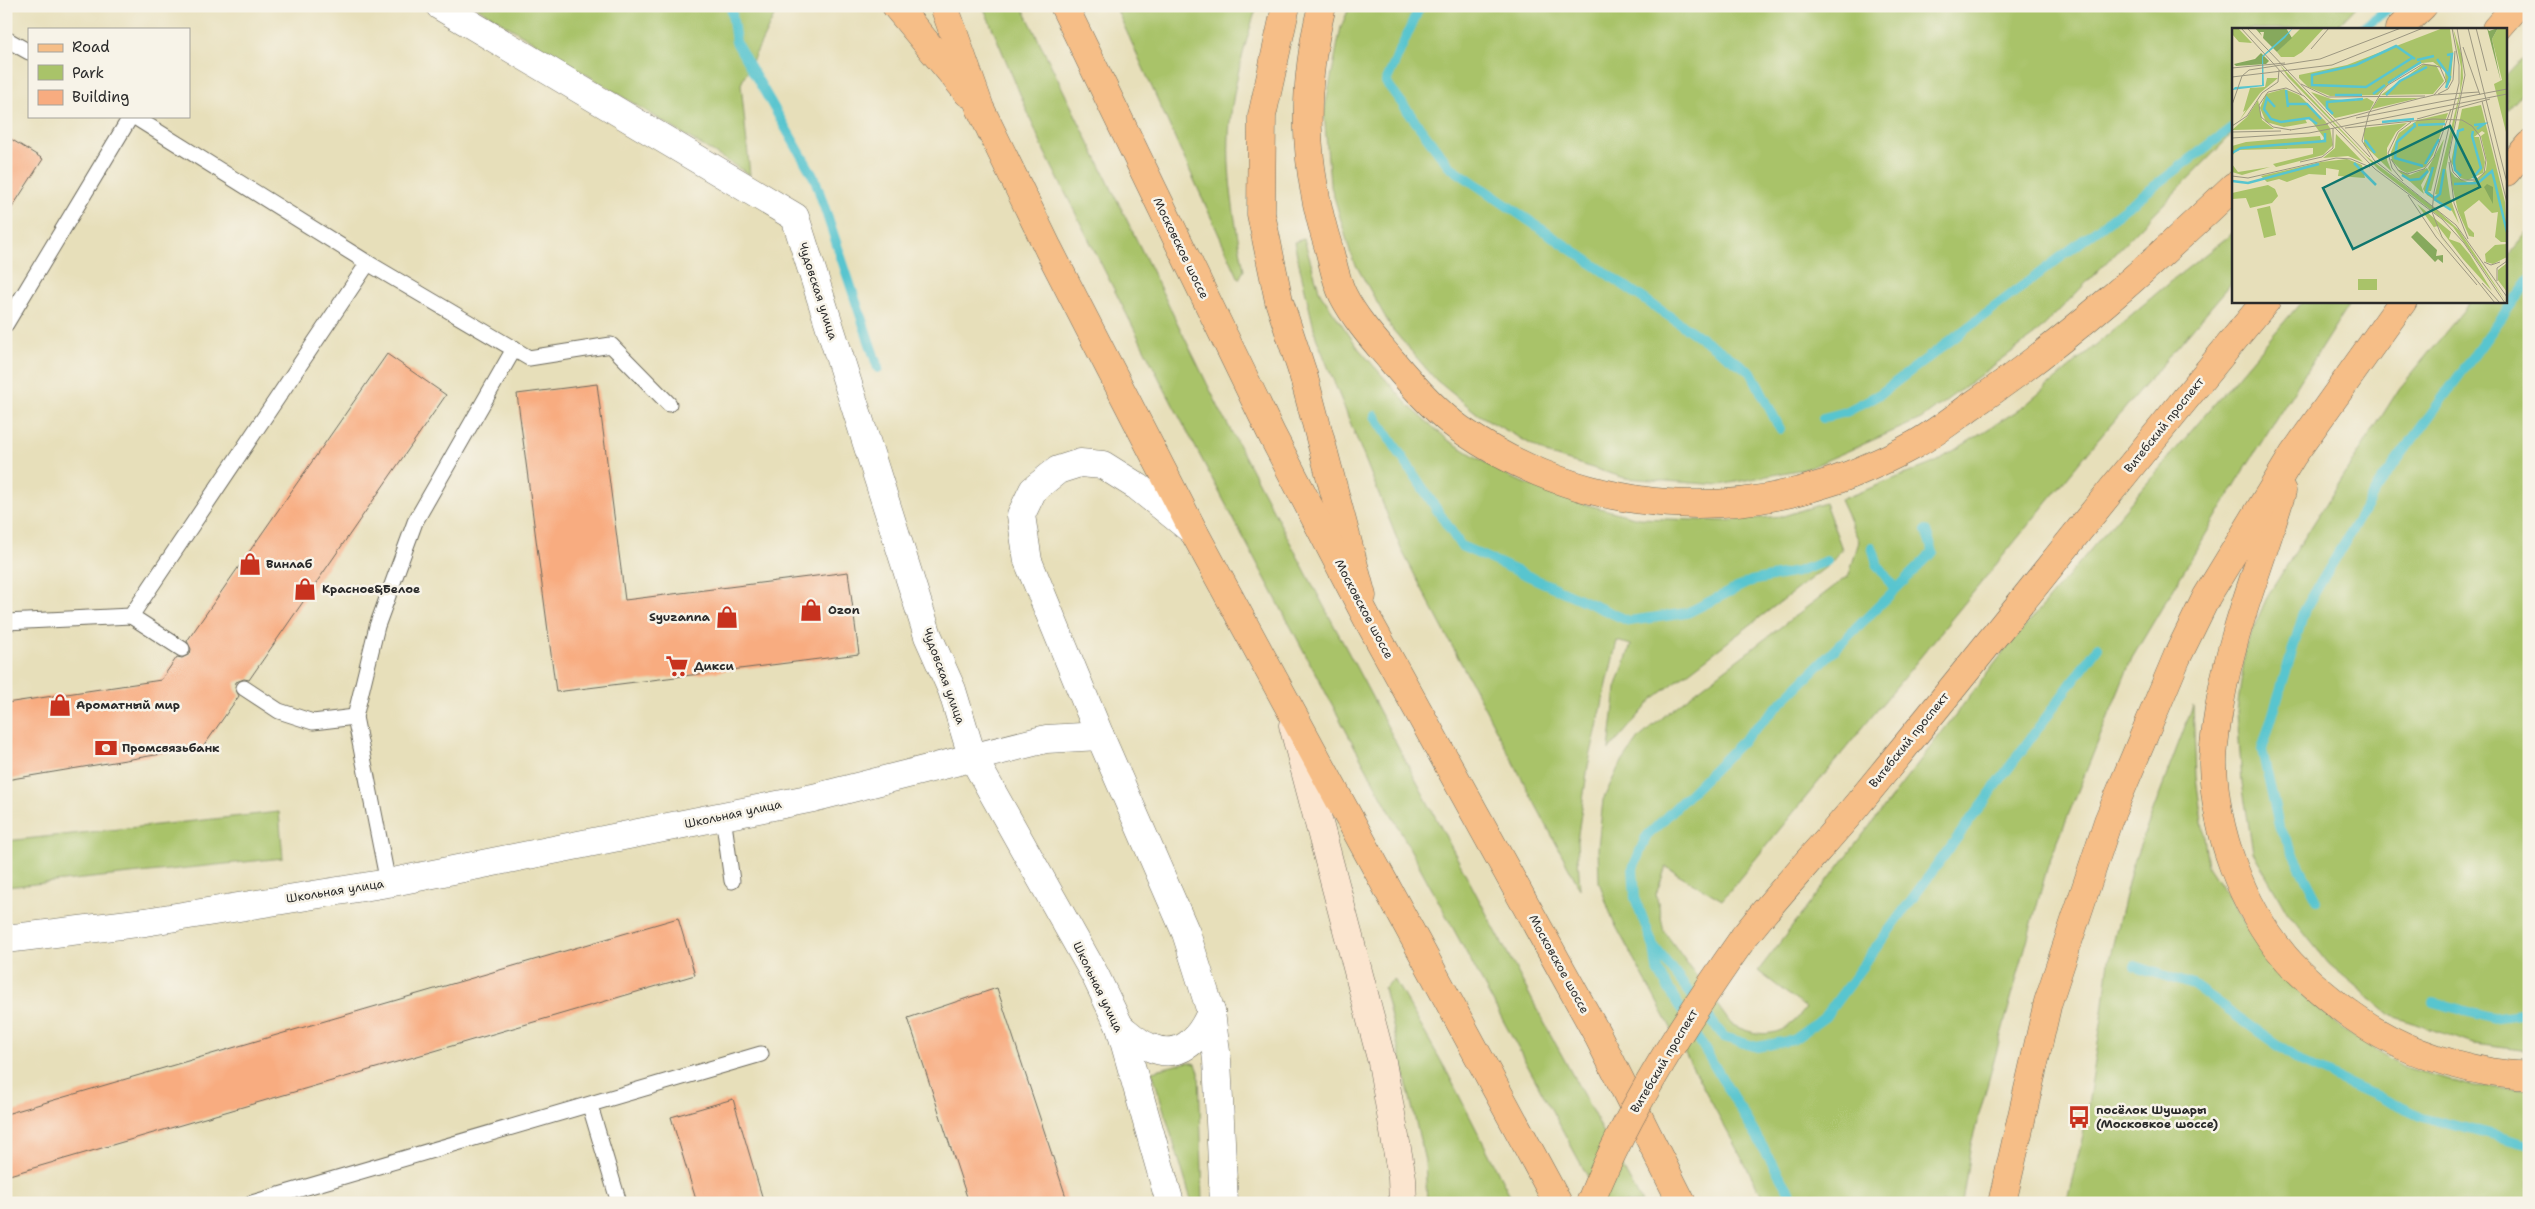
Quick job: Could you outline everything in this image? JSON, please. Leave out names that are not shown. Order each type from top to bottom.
[{"type":"main road","points":[[896,6],[980,108]]},
{"type":"main road","points":[[944,6],[980,108],[1048,248],[1194,532],[1558,1203]]},
{"type":"main road","name":"Московское шоссе","points":[[1064,6],[1225,339],[1368,620],[1597,1034],[1682,1203]]},
{"type":"main road","points":[[1286,6],[1262,116],[1261,214],[1279,301],[1303,374],[1368,620]]},
{"type":"main road","points":[[1322,6],[1315,36],[1306,119],[1316,207],[1343,295],[1370,335],[1410,382],[1457,427],[1499,453],[1531,468],[1601,494],[1647,501],[1740,503],[1776,497],[1829,483],[1914,445],[2024,371],[2153,263],[2232,188]]},
{"type":"main road","points":[[2400,28],[2423,6]]},
{"type":"main road","points":[[2497,28],[2516,6]]},
{"type":"main road","points":[[2508,170],[2529,145]]},
{"type":"main road","name":"Витебский проспект","points":[[1590,1203],[1627,1121],[1662,1060],[1744,937],[1786,884],[1856,806],[2158,431],[2265,302]]},
{"type":"main road","points":[[2002,1203],[2048,1002],[2108,821],[2177,657],[2207,596],[2293,455],[2402,302]]},
{"type":"main road","points":[[2293,455],[2270,533],[2245,601],[2220,702],[2213,763],[2218,807],[2226,842],[2241,884],[2262,924],[2285,957],[2327,998],[2372,1030],[2431,1058],[2470,1068],[2518,1076],[2529,1075]]},
{"type":"main road","points":[[1288,707],[1382,1062],[1402,1178],[1403,1203]]},
{"type":"street","name":"Чудовская улица","points":[[440,6],[795,217],[928,636],[952,690],[972,756]]},
{"type":"street","points":[[1194,532],[1138,487],[1103,465],[1080,463],[1058,470],[1033,490],[1022,515],[1028,561],[1100,736],[1186,933],[1211,1012],[1217,1060],[1224,1203]]},
{"type":"street","points":[[972,756],[1046,739],[1100,736]]},
{"type":"street","name":"Школьная улица","points":[[6,939],[145,922],[388,883],[813,798],[972,756],[1094,974],[1120,1027],[1170,1203]]},
{"type":"street","points":[[1120,1027],[1149,1048],[1164,1051],[1179,1049],[1192,1042],[1203,1031],[1211,1012]]},
{"type":"lane","points":[[6,39],[28,51]]},
{"type":"lane","points":[[6,324],[131,118]]},
{"type":"lane","points":[[135,118],[368,264],[529,358],[611,345],[669,404]]},
{"type":"lane","points":[[131,616],[368,264]]},
{"type":"lane","points":[[388,883],[355,717],[377,626],[415,522],[514,349]]},
{"type":"lane","points":[[6,622],[131,616],[182,649]]},
{"type":"lane","points":[[244,688],[279,711],[313,722],[355,717]]},
{"type":"lane","points":[[723,816],[732,881]]},
{"type":"lane","points":[[252,1203],[590,1106],[761,1054]]},
{"type":"lane","points":[[590,1106],[619,1203]]},
{"type":"green space","points":[[475,6],[779,6],[741,84],[750,175]]},
{"type":"green space","points":[[983,6],[1022,6],[1219,408],[1546,1026],[1642,1203],[1602,1203],[1344,727],[1164,388],[1044,151]]},
{"type":"green space","points":[[1115,6],[1257,6],[1240,63],[1230,122],[1230,178],[1234,215],[1244,270],[1239,279]]},
{"type":"green space","points":[[1350,6],[2357,6],[2336,28],[2232,28],[2232,134],[2036,334],[1921,419],[1809,468],[1720,485],[1625,478],[1550,455],[1479,415],[1436,380],[1392,329],[1352,258],[1330,183],[1324,113],[1341,27]]},
{"type":"green space","points":[[2529,51],[2529,85],[2508,109],[2508,73]]},
{"type":"green space","points":[[2529,230],[2529,1051],[2474,1044],[2392,1016],[2329,964],[2287,912],[2253,852],[2242,783],[2237,711],[2246,645],[2268,595],[2399,389],[2470,302],[2508,302],[2508,256]]},
{"type":"green space","points":[[2232,234],[2232,282],[2092,447],[1722,900],[1666,867],[1656,894],[1664,931],[1731,1024],[1763,1034],[1781,1030],[1790,1025],[1806,1008],[1758,971],[2006,649],[2301,302],[2350,302],[2247,465],[2132,658],[2048,865],[1971,1144],[1962,1203],[1766,1203],[1613,921],[1599,882],[1598,847],[1603,800],[1618,768],[1639,738],[1669,712],[1849,575],[1859,541],[1840,500],[1934,463],[2023,407],[2171,281]]},
{"type":"green space","points":[[1304,239],[1320,293],[1359,349],[1409,406],[1448,440],[1509,477],[1569,500],[1638,518],[1724,521],[1783,516],[1825,503],[1842,549],[1830,564],[1653,699],[1609,750],[1616,688],[1631,645],[1617,641],[1588,766],[1577,841],[1580,889],[1401,549],[1316,337],[1294,242]]},
{"type":"green space","points":[[2193,705],[2196,777],[2208,866],[2248,928],[2296,989],[2343,1029],[2404,1067],[2475,1087],[2529,1089],[2529,1203],[2066,1203],[2083,1136],[2103,1012],[2109,960],[2132,867]]},
{"type":"green space","points":[[279,812],[283,858],[6,887],[6,841]]},
{"type":"green space","points":[[1394,979],[1445,1068],[1514,1203],[1427,1203],[1425,1161],[1384,988]]},
{"type":"green space","points":[[1188,1062],[1196,1064],[1199,1072],[1203,1202],[1192,1203],[1152,1071]]},
{"type":"building","points":[[6,136],[43,159],[6,217]]},
{"type":"building","points":[[387,354],[446,395],[249,680],[244,679],[236,682],[235,688],[239,696],[203,747],[6,780],[6,703],[161,680],[177,657],[182,658],[190,654],[191,649],[187,641]]},
{"type":"building","points":[[597,384],[625,600],[848,572],[859,654],[556,692],[517,394]]},
{"type":"building","points":[[678,918],[695,975],[6,1176],[6,1114]]},
{"type":"building","points":[[997,988],[1068,1203],[969,1203],[908,1018]]},
{"type":"building","points":[[733,1099],[764,1203],[697,1203],[671,1117]]},
{"type":"waterway","points":[[731,6],[736,42],[815,179],[878,368]]},
{"type":"waterway","points":[[1420,6],[1386,82],[1449,166],[1751,372],[1780,429]]},
{"type":"waterway","points":[[2363,28],[2391,6]]},
{"type":"waterway","points":[[1823,418],[1846,412],[1880,394],[2232,128]]},
{"type":"waterway","points":[[2317,900],[2279,826],[2262,750],[2305,609],[2379,485],[2529,280]]},
{"type":"waterway","points":[[1375,416],[1461,546],[1629,621],[1687,613],[1751,581],[1797,572],[1827,561]]},
{"type":"waterway","points":[[1926,531],[1933,552],[1646,837],[1633,868],[1635,898],[1653,945],[1724,1037],[1757,1047],[1793,1040],[1825,1017],[2098,647]]},
{"type":"waterway","points":[[1872,547],[1878,566],[1895,589]]},
{"type":"waterway","points":[[1654,947],[1657,969],[1796,1203]]},
{"type":"waterway","points":[[2135,966],[2193,985],[2301,1062],[2422,1117],[2529,1145]]},
{"type":"waterway","points":[[2433,1002],[2491,1018],[2529,1013]]},
{"type":"place","name":"Винлаб","points":[[250,564]]},
{"type":"place","name":"Красное&Белое","points":[[305,589]]},
{"type":"place","name":"Ozon","points":[[811,610]]},
{"type":"place","name":"Syuzanna","points":[[727,617]]},
{"type":"place","name":"Дикси","points":[[677,666]]},
{"type":"place","name":"Ароматный мир","points":[[60,705]]},
{"type":"place","name":"Промсвязьбанк","points":[[106,748]]},
{"type":"place","name":"посёлок Шушары (Московкое шоссе)","points":[[2079,1117]]}]
